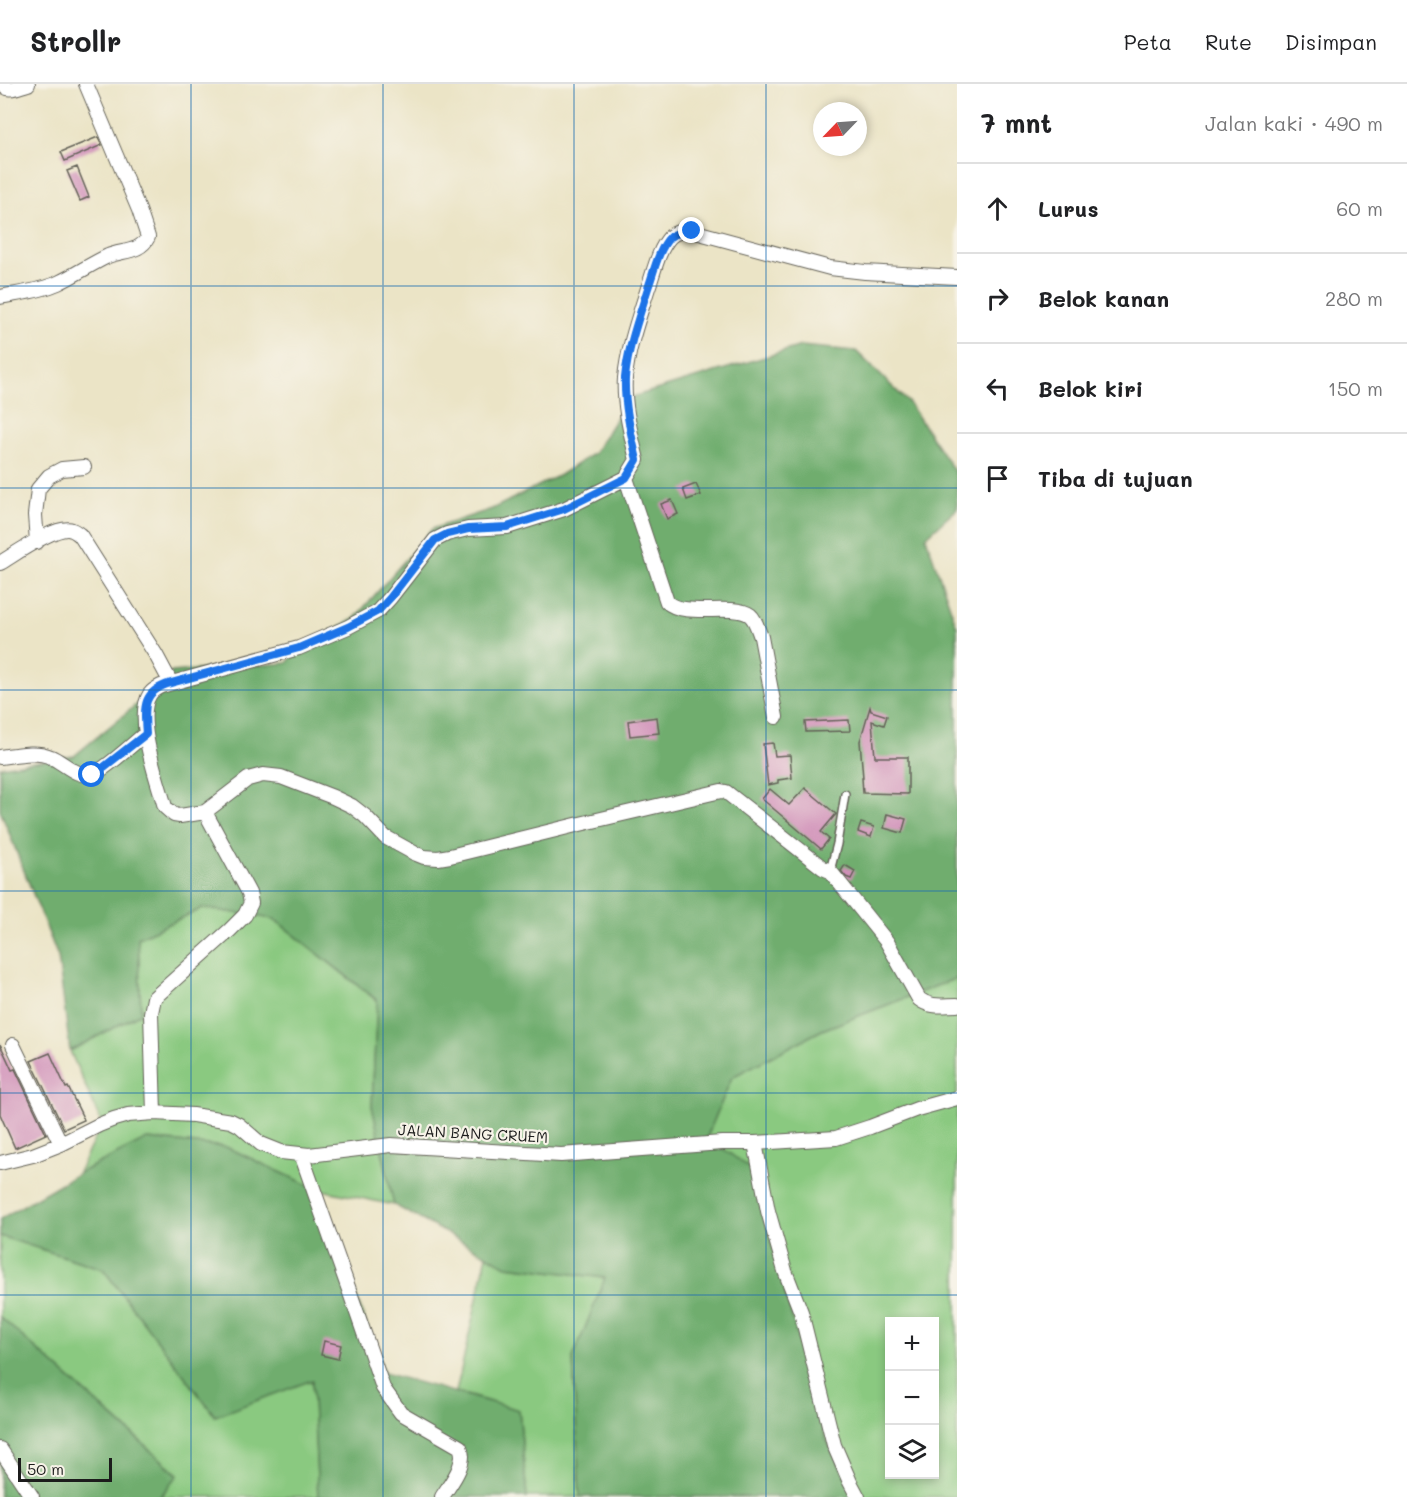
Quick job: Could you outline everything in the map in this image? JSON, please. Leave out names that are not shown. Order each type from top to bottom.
[{"type":"street","points":[[3,84],[9,89],[27,84]]},
{"type":"street","points":[[0,297],[37,290],[59,282],[110,255],[144,245],[148,237],[86,84]]},
{"type":"street","points":[[957,277],[830,268],[692,231],[682,231],[671,237],[664,246],[632,338],[625,378],[627,410],[637,460],[626,478],[564,509],[507,527],[468,529],[447,534],[435,540],[378,611],[299,648],[155,689],[149,695],[145,715],[146,734],[165,807],[174,815],[206,812],[248,779],[263,775],[281,777],[333,796],[352,806],[385,837],[414,854],[424,857],[450,856],[721,791],[726,792],[823,868],[830,871],[887,942],[919,999],[926,1004],[957,1005]]},
{"type":"street","points":[[36,542],[34,515],[38,489],[49,476],[63,469],[84,467]]},
{"type":"street","points":[[626,478],[667,602],[672,606],[687,609],[739,611],[751,616],[761,637],[776,717]]},
{"type":"street","points":[[0,563],[50,532],[71,529],[80,535],[156,655],[171,683]]},
{"type":"street","points":[[0,757],[30,753],[49,756],[80,774],[92,775],[146,734]]},
{"type":"street","points":[[154,1113],[151,1007],[156,995],[230,930],[245,915],[251,903],[249,893],[206,812]]},
{"type":"street","points":[[13,1045],[62,1144]]},
{"type":"street","name":"JALAN BANG CRUEM","points":[[0,1163],[33,1155],[62,1144],[114,1119],[128,1115],[154,1113],[193,1115],[231,1121],[261,1144],[281,1152],[309,1155],[391,1145],[561,1155],[722,1143],[836,1138],[917,1109],[957,1098]]},
{"type":"street","points":[[755,1143],[768,1211],[785,1271],[801,1312],[834,1445],[849,1482],[858,1497]]},
{"type":"street","points":[[301,1154],[383,1388],[401,1413],[460,1447],[463,1453],[461,1464],[442,1497]]},
{"type":"street","points":[[0,1449],[32,1497]]},
{"type":"lane","points":[[830,871],[845,794]]},
{"type":"green space","points":[[801,346],[856,351],[909,403],[955,472],[957,480],[957,509],[926,537],[957,627],[957,978],[822,1030],[732,1077],[707,1137],[751,1169],[825,1437],[856,1497],[580,1497],[573,1358],[605,1278],[507,1266],[394,1205],[372,1106],[377,1000],[274,919],[203,908],[138,938],[141,1013],[70,1051],[58,957],[0,810],[0,767],[74,756],[155,689],[172,672],[287,663],[299,648],[354,619],[432,529],[492,509],[560,475],[594,453],[629,398]]},
{"type":"green space","points":[[203,908],[274,919],[377,1001],[372,1106],[394,1205],[317,1189],[226,1147],[148,1139],[77,1174],[102,1124],[70,1051],[141,1013],[138,938]]},
{"type":"green space","points":[[957,978],[957,1497],[856,1497],[825,1437],[707,1137],[732,1077],[822,1030]]},
{"type":"green space","points":[[147,1139],[226,1147],[317,1189],[384,1373],[519,1410],[527,1497],[318,1497],[312,1380],[215,1416],[103,1269],[0,1236],[0,1219],[77,1174]]},
{"type":"green space","points":[[0,1236],[103,1269],[215,1415],[312,1380],[318,1497],[160,1497],[178,1474],[0,1317]]},
{"type":"green space","points":[[487,1255],[507,1266],[606,1278],[573,1358],[580,1497],[527,1497],[519,1410],[456,1392]]},
{"type":"green space","points":[[0,1317],[178,1475],[160,1497],[0,1497]]},
{"type":"building","points":[[98,137],[102,145],[65,161],[61,152]]},
{"type":"building","points":[[77,167],[89,197],[80,201],[67,171]]},
{"type":"building","points":[[696,484],[701,495],[687,500],[683,489]]},
{"type":"building","points":[[672,500],[678,514],[667,519],[661,504]]},
{"type":"building","points":[[870,707],[871,711],[887,716],[884,725],[872,721],[875,757],[908,757],[908,794],[863,793],[860,741]]},
{"type":"building","points":[[657,717],[659,733],[630,736],[628,721]]},
{"type":"building","points":[[849,720],[850,731],[806,732],[805,722]]},
{"type":"building","points":[[773,743],[775,756],[790,755],[792,778],[778,780],[778,783],[768,785],[763,744]]},
{"type":"building","points":[[805,788],[836,814],[821,832],[829,839],[821,849],[762,799],[770,789],[789,805]]},
{"type":"building","points":[[887,814],[906,819],[902,833],[884,828]]},
{"type":"building","points":[[861,823],[874,827],[871,837],[858,832]]},
{"type":"building","points":[[845,865],[855,871],[851,879],[841,871]]},
{"type":"building","points":[[0,1044],[12,1070],[15,1069],[46,1134],[15,1148],[0,1114]]},
{"type":"building","points":[[50,1053],[84,1120],[64,1129],[31,1061]]},
{"type":"building","points":[[324,1341],[341,1345],[338,1359],[321,1355]]},
{"type":"route","points":[[92,775],[146,734],[145,715],[149,695],[155,689],[299,648],[348,627],[378,611],[435,540],[447,534],[468,529],[507,527],[564,509],[626,478],[637,460],[627,410],[625,378],[632,338],[664,246],[671,237],[682,231],[692,231]]}]
